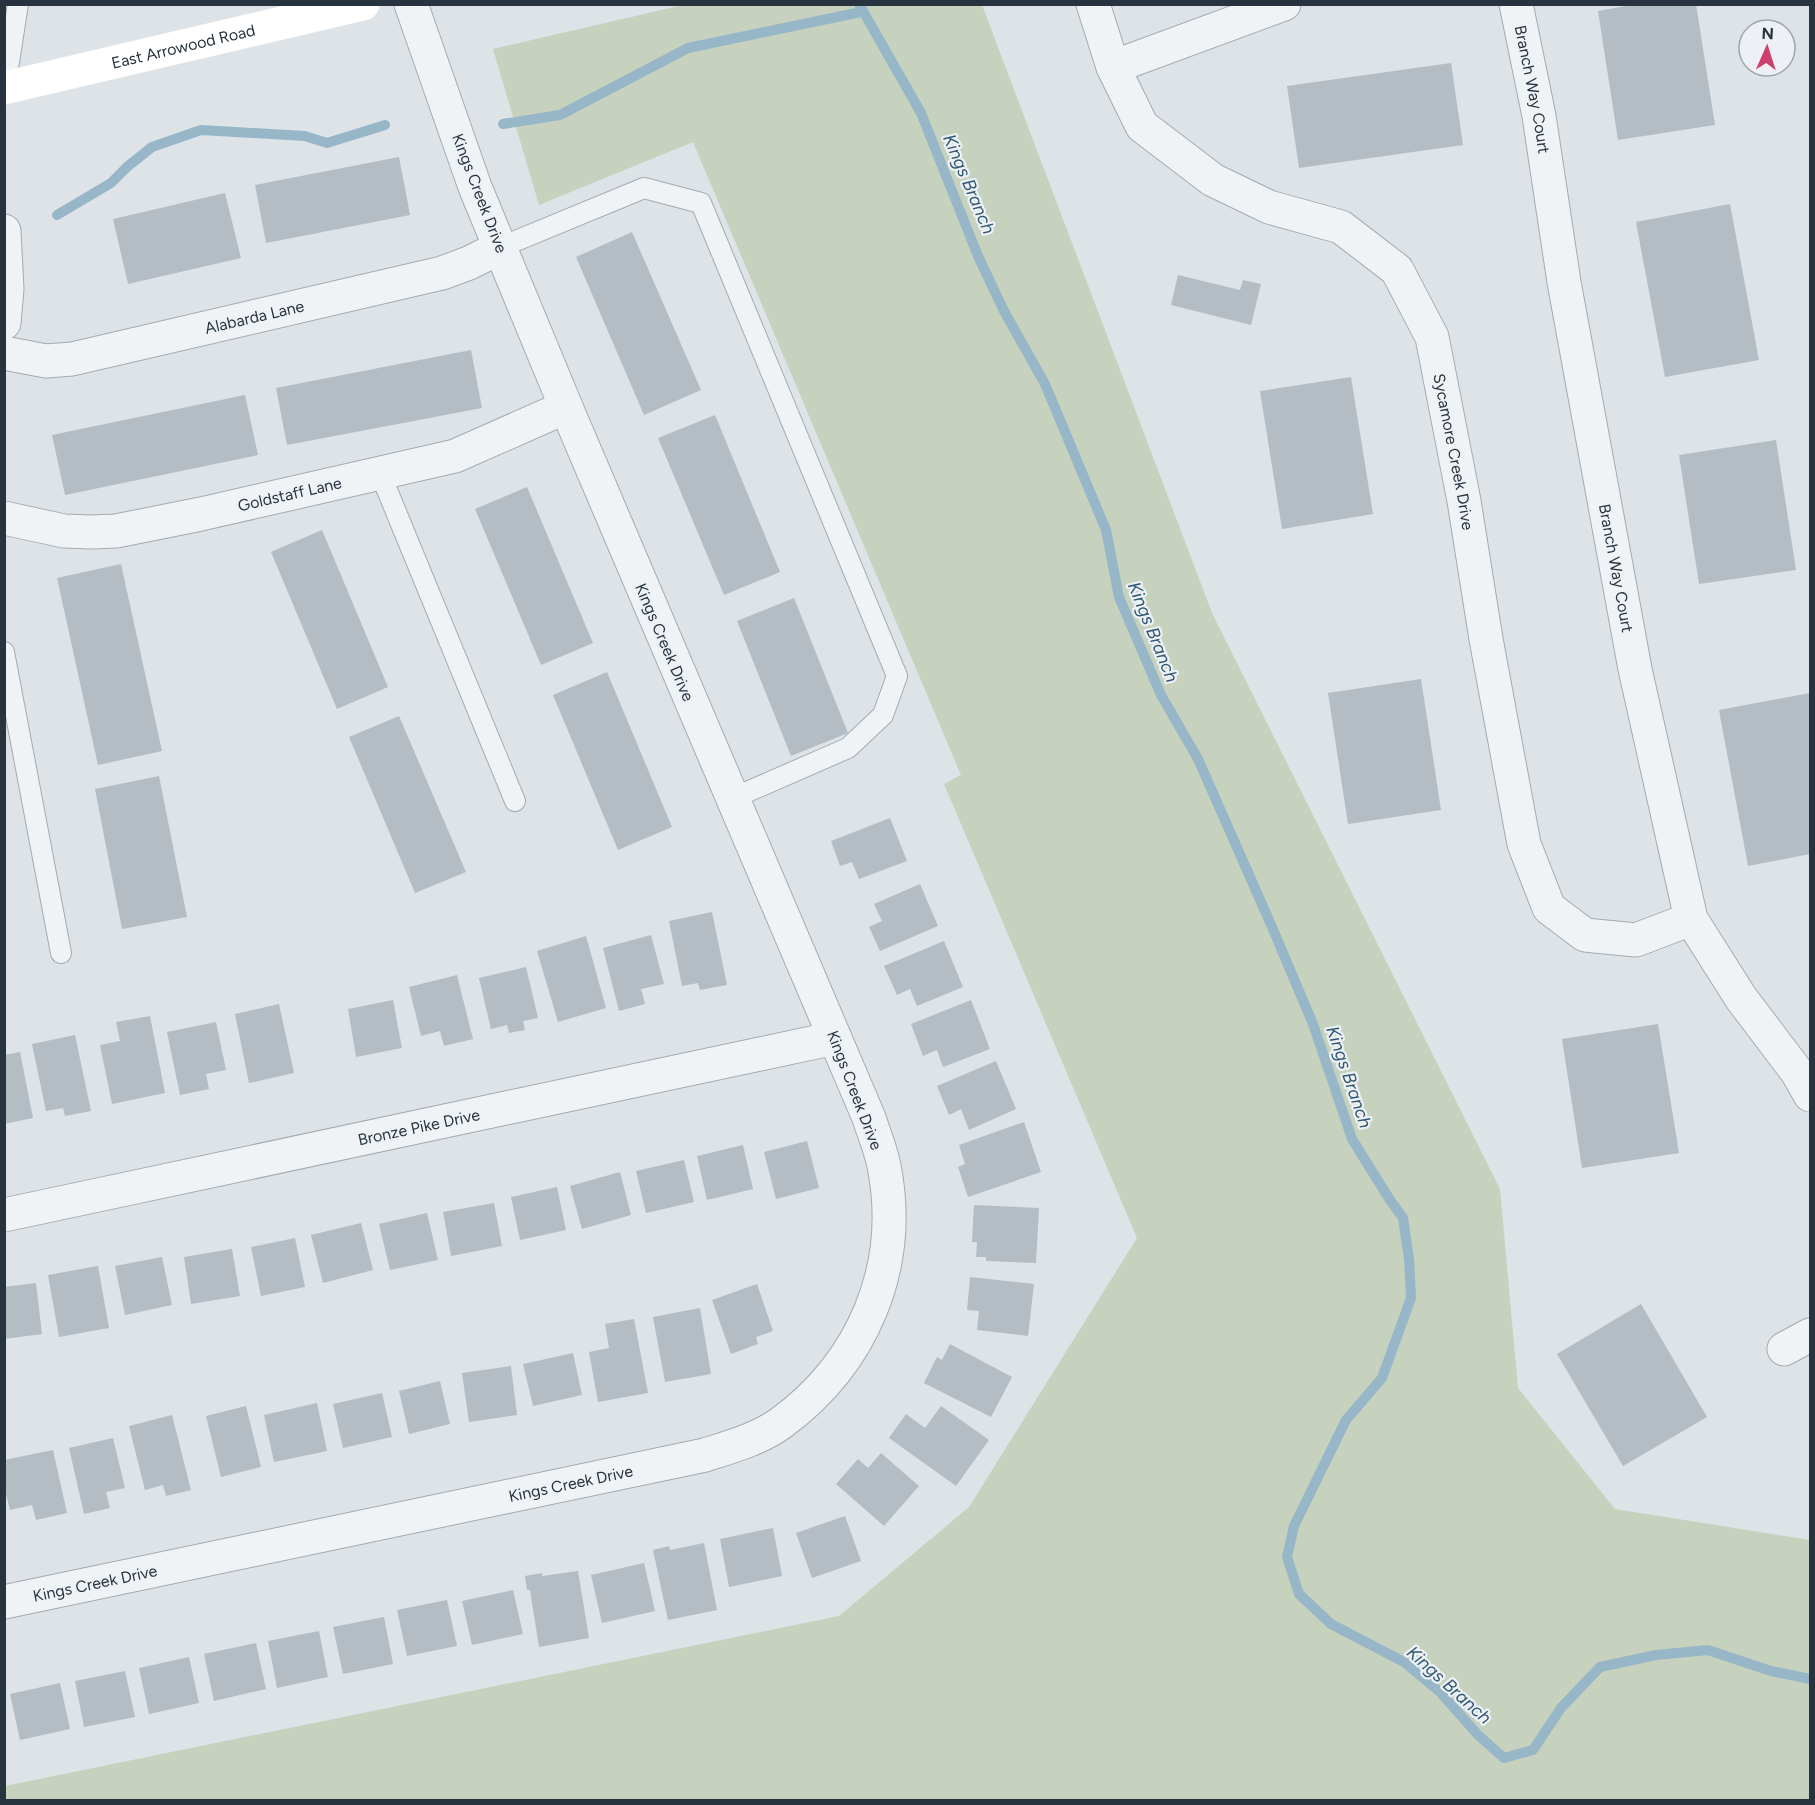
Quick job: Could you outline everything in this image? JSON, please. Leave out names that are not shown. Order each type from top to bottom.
[{"type":"main road","name":"East Arrowood Road","points":[[5,88],[363,4]]},
{"type":"street","name":"Kings Creek Drive","points":[[4,1602],[705,1455],[744,1442],[780,1424],[814,1394],[838,1368],[860,1336],[878,1295],[886,1249],[889,1206],[884,1165],[868,1118],[731,799],[475,187],[411,4]]},
{"type":"street","name":"Sycamore Creek Drive","points":[[1092,4],[1113,67],[1142,126],[1214,180],[1269,207],[1341,227],[1397,270],[1432,337],[1464,501],[1486,639],[1524,844],[1550,908],[1585,935],[1636,940],[1691,919]]},
{"type":"street","points":[[1113,67],[1284,4]]},
{"type":"street","name":"Branch Way Court","points":[[1516,4],[1539,116],[1564,282],[1635,669],[1691,919],[1741,998],[1797,1072],[1810,1095]]},
{"type":"street","points":[[4,231],[7,289],[4,323]]},
{"type":"street","name":"Alabarda Lane","points":[[4,353],[46,361],[72,359],[442,273],[501,248]]},
{"type":"street","name":"Goldstaff Lane","points":[[4,518],[64,531],[116,531],[455,456],[566,407]]},
{"type":"street","name":"Bronze Pike Drive","points":[[4,1215],[835,1038]]},
{"type":"lane","points":[[5,88],[18,4]]},
{"type":"lane","points":[[501,248],[644,188],[701,203],[897,676],[883,715],[848,748],[731,799]]},
{"type":"lane","points":[[380,473],[515,801]]},
{"type":"lane","points":[[4,652],[61,953]]},
{"type":"green space","points":[[683,5],[982,5],[1212,613],[1500,1189],[1518,1388],[1615,1509],[1810,1540],[1810,1800],[5,1800],[5,1786],[839,1616],[969,1507],[1137,1238],[944,784],[961,775],[693,142],[539,205],[493,49]]},
{"type":"building","points":[[1637,4],[1696,4],[1715,125],[1618,140],[1598,11]]},
{"type":"building","points":[[1451,63],[1463,145],[1299,168],[1287,86]]},
{"type":"building","points":[[399,157],[410,215],[266,243],[255,185]]},
{"type":"building","points":[[225,193],[241,258],[128,284],[113,219]]},
{"type":"building","points":[[1730,204],[1759,360],[1665,377],[1636,222]]},
{"type":"building","points":[[632,232],[701,390],[644,415],[576,257]]},
{"type":"building","points":[[1178,275],[1240,290],[1243,280],[1261,284],[1251,325],[1171,305]]},
{"type":"building","points":[[471,350],[482,408],[287,445],[276,388]]},
{"type":"building","points":[[1351,377],[1373,514],[1282,529],[1260,391]]},
{"type":"building","points":[[245,395],[258,455],[65,495],[52,435]]},
{"type":"building","points":[[715,415],[780,572],[724,595],[658,438]]},
{"type":"building","points":[[1776,440],[1796,570],[1699,584],[1679,455]]},
{"type":"building","points":[[527,487],[593,643],[541,665],[475,509]]},
{"type":"building","points":[[322,530],[388,687],[337,709],[271,552]]},
{"type":"building","points":[[121,564],[162,751],[98,765],[57,578]]},
{"type":"building","points":[[794,598],[848,733],[791,756],[737,621]]},
{"type":"building","points":[[607,672],[672,827],[618,850],[553,695]]},
{"type":"building","points":[[1421,679],[1441,810],[1348,824],[1328,693]]},
{"type":"building","points":[[1810,693],[1810,854],[1748,866],[1719,710]]},
{"type":"building","points":[[399,716],[466,872],[415,893],[349,737]]},
{"type":"building","points":[[159,776],[187,917],[122,929],[95,789]]},
{"type":"building","points":[[890,818],[907,861],[859,879],[852,862],[840,866],[831,841]]},
{"type":"building","points":[[920,884],[938,926],[880,951],[869,927],[882,921],[874,904]]},
{"type":"building","points":[[712,912],[727,985],[700,990],[698,983],[682,986],[669,921]]},
{"type":"building","points":[[651,935],[664,984],[641,989],[645,1004],[619,1011],[603,948]]},
{"type":"building","points":[[586,936],[606,1008],[558,1022],[537,951]]},
{"type":"building","points":[[944,941],[963,987],[917,1006],[910,989],[897,995],[884,966]]},
{"type":"building","points":[[526,967],[538,1018],[523,1021],[525,1030],[509,1033],[507,1025],[491,1029],[479,978]]},
{"type":"building","points":[[457,975],[473,1039],[444,1046],[440,1031],[421,1036],[409,987]]},
{"type":"building","points":[[393,1000],[402,1048],[356,1057],[348,1009]]},
{"type":"building","points":[[971,1000],[990,1049],[943,1067],[937,1050],[923,1056],[911,1024]]},
{"type":"building","points":[[279,1004],[294,1073],[249,1083],[235,1014]]},
{"type":"building","points":[[150,1016],[165,1093],[112,1104],[100,1045],[120,1041],[116,1022]]},
{"type":"building","points":[[216,1022],[226,1070],[206,1074],[209,1089],[180,1095],[167,1032]]},
{"type":"building","points":[[1658,1024],[1679,1153],[1582,1168],[1562,1039]]},
{"type":"building","points":[[75,1035],[91,1111],[65,1116],[63,1108],[46,1111],[32,1044]]},
{"type":"building","points":[[20,1052],[33,1118],[4,1124],[4,1055]]},
{"type":"building","points":[[996,1061],[1016,1109],[969,1130],[961,1109],[949,1115],[937,1086]]},
{"type":"building","points":[[1024,1122],[1041,1172],[968,1197],[958,1167],[965,1164],[959,1145]]},
{"type":"building","points":[[807,1141],[819,1188],[776,1199],[764,1152]]},
{"type":"building","points":[[743,1145],[753,1189],[707,1200],[697,1156]]},
{"type":"building","points":[[684,1160],[694,1202],[646,1213],[636,1171]]},
{"type":"building","points":[[620,1172],[631,1215],[582,1229],[570,1186]]},
{"type":"building","points":[[557,1187],[566,1230],[520,1240],[511,1197]]},
{"type":"building","points":[[494,1203],[502,1246],[451,1256],[443,1212]]},
{"type":"building","points":[[974,1205],[1039,1208],[1036,1263],[986,1261],[986,1257],[976,1257],[977,1242],[972,1242]]},
{"type":"building","points":[[427,1213],[438,1260],[390,1270],[379,1224]]},
{"type":"building","points":[[361,1223],[373,1270],[323,1283],[311,1235]]},
{"type":"building","points":[[295,1238],[305,1287],[261,1296],[251,1247]]},
{"type":"building","points":[[232,1249],[240,1296],[191,1304],[184,1257]]},
{"type":"building","points":[[162,1257],[172,1305],[125,1315],[115,1266]]},
{"type":"building","points":[[98,1266],[109,1328],[59,1337],[48,1275]]},
{"type":"building","points":[[970,1277],[1034,1284],[1028,1336],[977,1330],[979,1311],[967,1310]]},
{"type":"building","points":[[36,1283],[42,1334],[4,1339],[4,1287]]},
{"type":"building","points":[[757,1284],[773,1331],[756,1337],[758,1344],[731,1354],[712,1300]]},
{"type":"building","points":[[1641,1304],[1707,1417],[1623,1466],[1557,1354]]},
{"type":"building","points":[[700,1308],[711,1374],[665,1382],[653,1317]]},
{"type":"building","points":[[634,1319],[648,1393],[598,1402],[589,1352],[609,1348],[605,1324]]},
{"type":"building","points":[[950,1344],[1012,1377],[991,1417],[924,1383],[937,1357],[942,1360]]},
{"type":"building","points":[[573,1353],[582,1395],[533,1406],[523,1364]]},
{"type":"building","points":[[511,1366],[517,1415],[469,1422],[462,1373]]},
{"type":"building","points":[[440,1381],[450,1424],[409,1434],[399,1391]]},
{"type":"building","points":[[382,1393],[392,1437],[343,1448],[333,1404]]},
{"type":"building","points":[[317,1403],[327,1451],[274,1462],[264,1415]]},
{"type":"building","points":[[246,1406],[261,1467],[221,1477],[206,1416]]},
{"type":"building","points":[[941,1406],[989,1440],[956,1486],[889,1438],[906,1414],[925,1428]]},
{"type":"building","points":[[172,1415],[191,1490],[166,1496],[163,1485],[145,1490],[129,1426]]},
{"type":"building","points":[[113,1438],[125,1488],[106,1492],[110,1508],[84,1514],[69,1448]]},
{"type":"building","points":[[53,1450],[67,1513],[36,1520],[32,1505],[10,1510],[4,1486],[4,1460]]},
{"type":"building","points":[[881,1453],[919,1486],[884,1526],[836,1484],[858,1459],[868,1468]]},
{"type":"building","points":[[845,1516],[861,1561],[812,1578],[796,1533]]},
{"type":"building","points":[[773,1528],[782,1576],[729,1587],[720,1539]]},
{"type":"building","points":[[704,1543],[717,1610],[668,1620],[653,1550],[669,1546],[670,1550]]},
{"type":"building","points":[[644,1563],[655,1611],[602,1623],[591,1575]]},
{"type":"building","points":[[578,1571],[589,1638],[539,1647],[530,1590],[527,1590],[525,1576]]},
{"type":"building","points":[[513,1590],[523,1634],[472,1645],[462,1601]]},
{"type":"building","points":[[447,1600],[457,1646],[407,1656],[397,1610]]},
{"type":"building","points":[[384,1617],[393,1664],[343,1674],[333,1627]]},
{"type":"building","points":[[319,1631],[328,1677],[277,1688],[268,1641]]},
{"type":"building","points":[[256,1643],[266,1689],[214,1701],[204,1654]]},
{"type":"building","points":[[189,1657],[199,1703],[149,1714],[139,1668]]},
{"type":"building","points":[[125,1671],[135,1717],[84,1727],[75,1681]]},
{"type":"building","points":[[60,1683],[70,1729],[20,1740],[10,1694]]},
{"type":"waterway","name":"Kings Branch","points":[[859,4],[921,113],[978,256],[1004,311],[1045,384],[1106,530],[1119,597],[1161,695],[1198,759],[1272,927],[1313,1024],[1352,1139],[1403,1218],[1409,1259],[1411,1298],[1382,1378],[1346,1420],[1294,1526],[1287,1557],[1299,1594],[1331,1624],[1404,1662],[1440,1692],[1478,1735],[1504,1758],[1533,1750],[1561,1708],[1600,1667],[1656,1655],[1708,1650],[1771,1671],[1810,1679]]},
{"type":"waterway","points":[[503,124],[560,115],[688,48],[861,12]]},
{"type":"waterway","points":[[57,215],[111,183],[152,147],[201,130],[305,136],[327,143],[385,125]]}]
